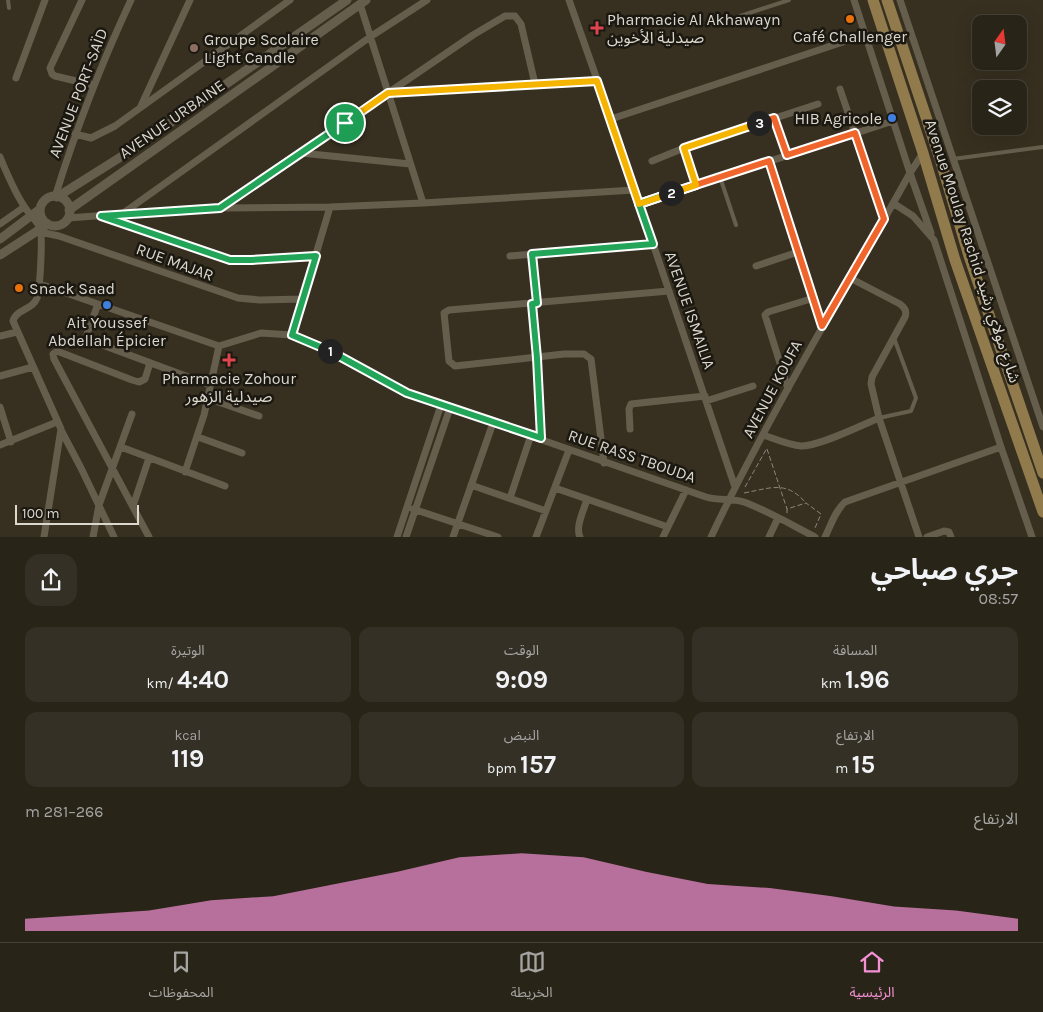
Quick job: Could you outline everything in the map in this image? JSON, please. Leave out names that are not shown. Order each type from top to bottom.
[{"type":"main road","name":"Avenue Moulay Rachid شارع مولاي رشيد","points":[[872,0],[923,153],[955,260],[1043,512]]},
{"type":"main road","name":"Avenue Moulay Rachid شارع مولاي رشيد","points":[[887,0],[969,256],[1043,473]]},
{"type":"street","points":[[16,78],[45,0]]},
{"type":"street","points":[[82,0],[50,68],[55,76],[93,85]]},
{"type":"street","name":"AVENUE PORT-SAÏD","points":[[56,197],[75,134],[93,85],[131,0]]},
{"type":"street","points":[[141,107],[190,0]]},
{"type":"street","points":[[75,134],[86,138],[97,136],[115,126],[290,0]]},
{"type":"street","name":"AVENUE URBAINE","points":[[56,197],[127,153],[347,0]]},
{"type":"street","points":[[122,214],[370,37],[427,0]]},
{"type":"street","name":"AVENUE ISMAILIA","points":[[568,0],[611,119],[735,487]]},
{"type":"street","points":[[854,0],[1000,446],[1032,537]]},
{"type":"street","points":[[900,0],[1043,426]]},
{"type":"street","points":[[363,2],[370,37],[423,203]]},
{"type":"street","name":"AVENUE URBAINE","points":[[69,214],[363,2]]},
{"type":"street","points":[[220,208],[499,18],[510,15],[515,16],[521,24],[535,84]]},
{"type":"street","points":[[611,119],[864,35]]},
{"type":"street","points":[[388,93],[597,81]]},
{"type":"street","points":[[840,89],[884,219]]},
{"type":"street","points":[[652,161],[684,148],[818,104]]},
{"type":"street","points":[[774,118],[787,155]]},
{"type":"street","points":[[639,204],[893,121]]},
{"type":"street","points":[[684,148],[696,185]]},
{"type":"street","points":[[301,153],[410,164]]},
{"type":"street","name":"AVENUE KOUFA","points":[[711,537],[733,500],[735,487],[822,326],[923,153]]},
{"type":"street","points":[[0,158],[12,186],[24,207],[31,217],[43,228]]},
{"type":"street","points":[[769,161],[822,326]]},
{"type":"street","points":[[69,214],[101,216],[220,208],[330,207],[634,190]]},
{"type":"street","points":[[0,239],[31,217],[47,199],[56,197],[66,202],[69,214]]},
{"type":"street","points":[[893,203],[913,216],[934,240]]},
{"type":"street","points":[[0,224],[24,207]]},
{"type":"street","points":[[292,335],[330,207]]},
{"type":"street","points":[[40,209],[43,228],[40,284],[36,301],[14,318],[13,324],[57,422],[114,537]]},
{"type":"street","points":[[0,255],[43,228],[59,226],[69,214]]},
{"type":"street","points":[[101,216],[230,260],[316,256]]},
{"type":"street","name":"RUE MAJAR","points":[[43,228],[68,239],[238,298],[260,300],[303,299]]},
{"type":"street","points":[[510,256],[653,244]]},
{"type":"street","points":[[756,266],[798,252]]},
{"type":"street","points":[[532,254],[541,438]]},
{"type":"street","points":[[850,278],[904,308],[906,312],[872,377],[872,384],[880,418],[919,537]]},
{"type":"street","points":[[40,284],[219,346],[198,437],[186,472]]},
{"type":"street","points":[[604,463],[591,359],[584,354],[455,366],[450,361],[444,313],[449,310],[669,291]]},
{"type":"street","points":[[788,389],[766,315],[768,312],[814,298]]},
{"type":"street","points":[[98,304],[87,334],[88,338],[210,385]]},
{"type":"street","points":[[0,336],[17,332]]},
{"type":"street","name":"RUE RASS TBOUDA","points":[[219,346],[261,333],[292,335],[328,350],[407,393],[686,490],[714,499],[733,500],[814,533]]},
{"type":"street","points":[[149,537],[111,468],[53,354],[57,351],[140,382],[144,379],[150,363]]},
{"type":"street","points":[[0,376],[33,367]]},
{"type":"street","points":[[630,429],[629,407],[631,404],[705,398],[753,386]]},
{"type":"street","points":[[207,398],[259,416]]},
{"type":"street","points":[[397,537],[441,405]]},
{"type":"street","points":[[0,408],[11,442]]},
{"type":"street","points":[[406,537],[450,408]]},
{"type":"street","points":[[93,537],[99,505],[132,414]]},
{"type":"street","points":[[763,435],[790,444],[804,446],[816,444],[880,418]]},
{"type":"street","points":[[0,445],[57,422]]},
{"type":"street","points":[[453,537],[493,423]]},
{"type":"street","points":[[44,537],[61,429]]},
{"type":"street","points":[[510,498],[531,435]]},
{"type":"street","points":[[198,437],[242,453]]},
{"type":"street","points":[[825,537],[836,513],[845,502],[1000,446]]},
{"type":"street","points":[[121,447],[225,486]]},
{"type":"street","points":[[536,537],[569,450]]},
{"type":"street","points":[[133,506],[149,458]]},
{"type":"street","points":[[471,484],[546,512]]},
{"type":"street","points":[[555,488],[668,527]]},
{"type":"street","points":[[663,537],[686,490]]},
{"type":"street","points":[[580,537],[578,527],[587,500]]},
{"type":"street","points":[[407,507],[498,537]]},
{"type":"street","points":[[769,537],[778,518]]},
{"type":"street","points":[[927,537],[944,531],[949,532],[951,537]]},
{"type":"lane","points":[[8,0],[9,8]]},
{"type":"lane","points":[[719,23],[790,0]]},
{"type":"lane","points":[[953,158],[1043,147]]},
{"type":"lane","points":[[720,177],[736,225]]},
{"type":"lane","points":[[880,418],[911,411],[915,405],[916,398],[894,338]]},
{"type":"path","points":[[744,496],[743,490],[767,448],[787,509],[787,516]]},
{"type":"path","points":[[733,500],[743,494],[780,487],[799,495],[806,504],[821,514],[814,533]]},
{"type":"path","points":[[787,509],[806,504]]},
{"type":"place","name":"Café Challenger","points":[[850,19]]},
{"type":"place","name":"Pharmacie Al Akhawayn صيدلية الأخوين","points":[[597,28]]},
{"type":"place","name":"Groupe Scolaire Light Candle","points":[[194,48]]},
{"type":"place","name":"HIB Agricole","points":[[892,118]]},
{"type":"place","name":"Snack Saad","points":[[19,288]]},
{"type":"place","name":"Ait Youssef Abdellah Épicier","points":[[107,305]]},
{"type":"place","name":"Pharmacie Zohour صيدلية الزهور","points":[[229,360]]},
{"type":"route","points":[[345,123],[220,208],[101,216],[230,260],[316,256],[292,335],[328,350],[407,393],[541,438],[532,304],[537,303],[532,254],[653,244],[639,204],[769,161],[822,326],[884,219],[855,133],[787,155],[774,118],[684,148],[696,185],[639,204],[597,81],[388,93],[345,123]]}]
